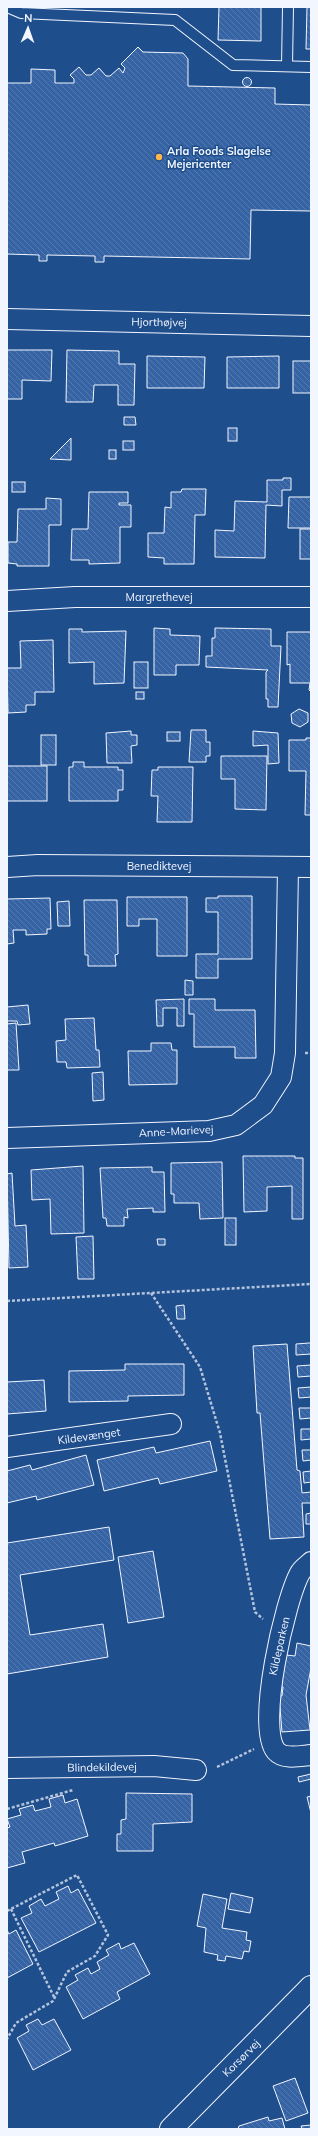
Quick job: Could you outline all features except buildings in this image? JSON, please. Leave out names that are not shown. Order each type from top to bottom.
[{"type":"street","name":"Hjorthøjvej","points":[[7,319],[311,326]]},
{"type":"street","name":"Margrethevej","points":[[7,601],[75,597],[311,597]]},
{"type":"street","name":"Benediktevej","points":[[7,867],[38,865],[311,867]]},
{"type":"street","name":"Anne-Marievej","points":[[7,1138],[208,1131],[236,1125],[262,1105],[281,1077],[285,1053],[288,867]]},
{"type":"street","name":"Kildevænget","points":[[7,1448],[171,1424]]},
{"type":"street","name":"Kildeparken","points":[[278,1750],[270,1732],[271,1676],[285,1619],[300,1571],[311,1562]]},
{"type":"street","points":[[278,1750],[311,1755]]},
{"type":"street","name":"Blindekildevej","points":[[7,1768],[154,1766],[196,1770]]},
{"type":"street","name":"Korsørvej","points":[[171,2129],[311,1987]]},
{"type":"lane","points":[[7,7],[21,13],[175,20],[233,65],[311,67]]},
{"type":"lane","points":[[287,66],[288,7]]},
{"type":"path","points":[[7,1301],[311,1284]]},
{"type":"path","points":[[151,1293],[200,1367],[220,1433],[256,1612],[261,1620],[285,1619]]},
{"type":"path","points":[[196,1770],[216,1768],[247,1752],[278,1750]]},
{"type":"path","points":[[7,1809],[79,1788],[91,1767]]},
{"type":"path","points":[[7,1911],[77,1875],[108,1934],[95,1956],[67,1972],[53,2001],[16,2023],[7,2039]]},
{"type":"path","points":[[11,1909],[55,1997]]},
{"type":"place","name":"Arla Foods Slagelse Mejericenter","points":[[159,157]]}]
